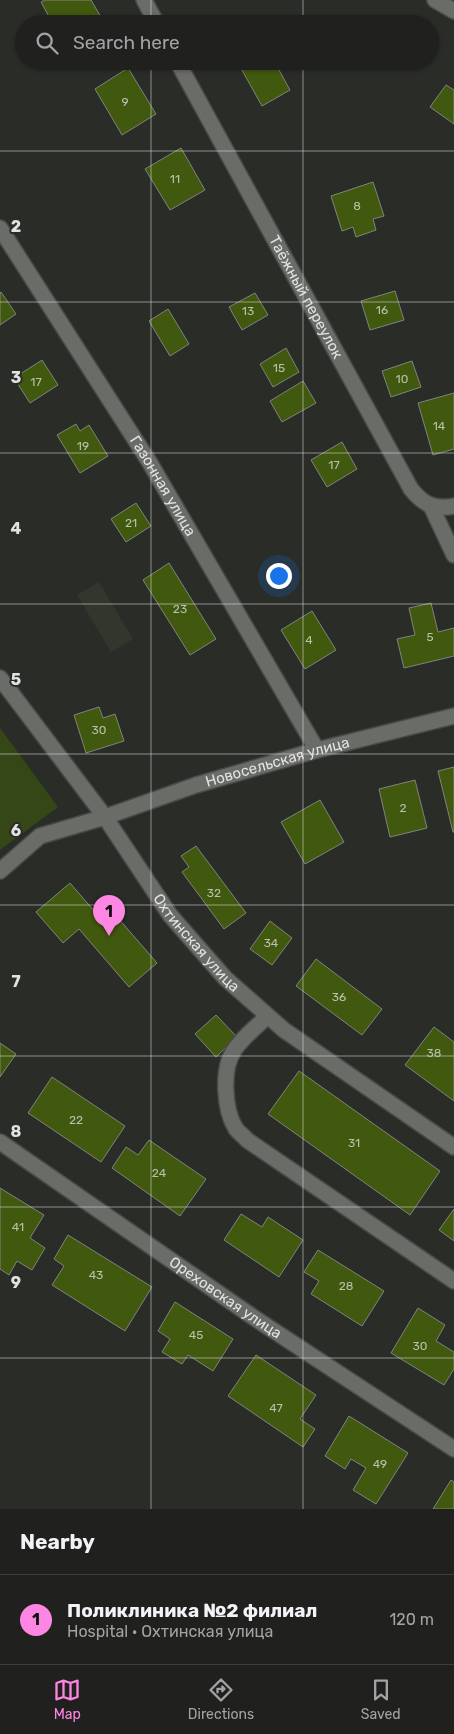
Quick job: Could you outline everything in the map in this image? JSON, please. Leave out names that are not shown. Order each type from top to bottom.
[{"type":"street","points":[[144,0],[152,15]]},
{"type":"street","points":[[435,0],[454,11]]},
{"type":"street","name":"Таёжный переулок","points":[[182,70],[411,488],[420,500],[431,506]]},
{"type":"street","name":"Газонная улица","points":[[0,228],[150,463],[317,750]]},
{"type":"street","points":[[431,506],[444,508],[454,506]]},
{"type":"street","points":[[431,506],[454,555]]},
{"type":"street","name":"Охтинская улица","points":[[0,678],[105,817],[170,915],[225,978],[284,1030],[454,1147]]},
{"type":"street","name":"Новосельская улица","points":[[0,872],[40,836],[105,817],[196,785],[317,750],[454,716]]},
{"type":"street","points":[[268,1016],[235,1048],[229,1059],[226,1083],[228,1110],[236,1130],[255,1145],[454,1281]]},
{"type":"street","name":"Ореховская улица","points":[[0,1142],[256,1319],[454,1449]]},
{"type":"shaded area","points":[[99,582],[133,639],[111,652],[77,595]]},
{"type":"green space","points":[[0,728],[58,807],[0,850]]},
{"type":"building","points":[[45,0],[91,0],[100,15],[48,15],[41,2]]},
{"type":"building","points":[[125,70],[129,70],[156,114],[122,135],[95,89]]},
{"type":"building","points":[[242,70],[279,70],[290,90],[262,106]]},
{"type":"building","points":[[446,85],[454,90],[454,124],[430,107]]},
{"type":"building","points":[[181,148],[205,190],[170,210],[145,169]]},
{"type":"building","points":[[373,182],[384,216],[373,219],[376,230],[356,237],[353,227],[342,231],[331,196]]},
{"type":"building","points":[[395,291],[404,320],[370,330],[361,301]]},
{"type":"building","points":[[0,293],[16,314],[0,325]]},
{"type":"building","points":[[255,293],[268,315],[242,330],[229,307]]},
{"type":"building","points":[[168,309],[189,344],[170,356],[149,321]]},
{"type":"building","points":[[286,348],[299,372],[273,387],[260,364]]},
{"type":"building","points":[[42,360],[58,385],[30,403],[14,378]]},
{"type":"building","points":[[412,361],[421,387],[391,397],[382,371]]},
{"type":"building","points":[[303,381],[316,403],[282,422],[270,401]]},
{"type":"building","points":[[454,393],[454,449],[433,455],[418,403]]},
{"type":"building","points":[[76,424],[80,431],[89,425],[108,456],[80,473],[57,435]]},
{"type":"building","points":[[342,442],[357,469],[327,487],[311,460]]},
{"type":"building","points":[[136,503],[151,526],[126,542],[111,519]]},
{"type":"building","points":[[169,563],[216,639],[190,655],[143,580]]},
{"type":"building","points":[[431,603],[438,632],[454,628],[454,656],[404,668],[397,639],[415,635],[409,608]]},
{"type":"building","points":[[312,611],[336,650],[305,669],[281,630]]},
{"type":"building","points":[[99,707],[103,718],[115,714],[124,741],[86,753],[74,715]]},
{"type":"building","points":[[454,767],[454,832],[453,832],[438,771]]},
{"type":"building","points":[[415,780],[427,828],[390,837],[379,789]]},
{"type":"building","points":[[320,800],[344,842],[305,864],[281,822]]},
{"type":"building","points":[[196,846],[246,913],[224,929],[182,872],[189,867],[181,856]]},
{"type":"building","points":[[70,883],[95,912],[105,903],[157,963],[129,987],[79,929],[63,943],[36,912]]},
{"type":"building","points":[[270,921],[292,938],[272,965],[250,949]]},
{"type":"building","points":[[316,959],[382,1009],[362,1035],[296,986]]},
{"type":"building","points":[[216,1015],[237,1037],[216,1057],[195,1034]]},
{"type":"building","points":[[434,1027],[454,1042],[454,1101],[405,1065]]},
{"type":"building","points":[[0,1043],[16,1054],[0,1077]]},
{"type":"building","points":[[299,1071],[440,1171],[410,1215],[268,1114]]},
{"type":"building","points":[[52,1077],[125,1126],[101,1162],[28,1113]]},
{"type":"building","points":[[149,1140],[206,1179],[180,1216],[112,1168],[126,1147],[138,1155]]},
{"type":"building","points":[[0,1188],[44,1215],[30,1238],[45,1248],[32,1270],[17,1261],[9,1275],[0,1269]]},
{"type":"building","points":[[454,1209],[454,1241],[439,1230]]},
{"type":"building","points":[[241,1214],[262,1227],[268,1217],[303,1240],[279,1277],[224,1240]]},
{"type":"building","points":[[68,1235],[152,1287],[125,1331],[52,1285],[64,1266],[54,1259]]},
{"type":"building","points":[[318,1250],[384,1291],[362,1326],[311,1294],[319,1281],[304,1272]]},
{"type":"building","points":[[175,1302],[233,1339],[213,1371],[188,1355],[182,1364],[162,1352],[170,1339],[158,1331]]},
{"type":"building","points":[[418,1308],[445,1325],[436,1341],[454,1352],[454,1369],[444,1385],[391,1353]]},
{"type":"building","points":[[256,1355],[316,1395],[300,1419],[315,1429],[303,1447],[228,1396]]},
{"type":"building","points":[[349,1416],[408,1453],[376,1504],[353,1490],[366,1468],[351,1459],[345,1469],[325,1456]]},
{"type":"building","points":[[451,1480],[454,1482],[454,1509],[433,1509]]},
{"type":"place","name":"Поликлиника №2 филиал","points":[[109,936]]}]
